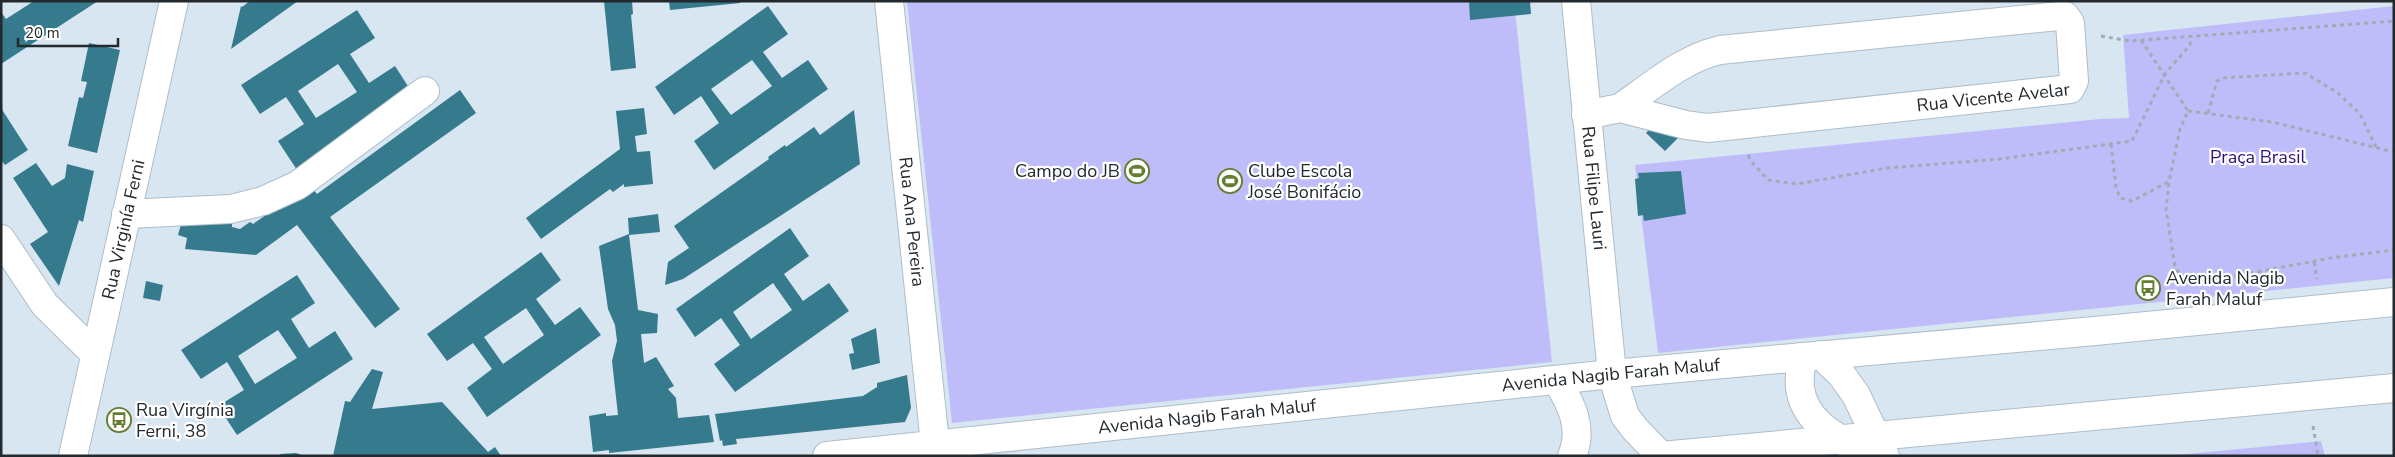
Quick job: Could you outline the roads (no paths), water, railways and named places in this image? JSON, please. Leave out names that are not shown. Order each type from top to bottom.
[{"type":"street","name":"Rua Virginía Ferni","points":[[73,456],[174,1]]},
{"type":"street","name":"Rua Ana Pereira","points":[[889,1],[935,444]]},
{"type":"street","name":"Rua Filipe Lauri","points":[[1576,1],[1612,374],[1625,416],[1661,456]]},
{"type":"street","name":"Rua Vicente Avelar","points":[[1586,115],[1620,108],[1680,66],[1700,55],[1720,50],[2059,16],[2065,16],[2069,20],[2074,81],[2070,90],[1708,128],[1686,126],[1620,108]]},
{"type":"street","points":[[126,214],[196,213],[231,210],[263,201],[298,185],[425,91]]},
{"type":"street","points":[[1,239],[45,305],[95,354]]},
{"type":"street","name":"Avenida Nagib Farah Maluf","points":[[827,456],[1612,374],[2394,302]]},
{"type":"street","points":[[1876,449],[1856,395],[1841,374],[1811,356],[1800,389],[1808,413],[1822,428],[1842,440],[1876,449],[2394,388]]},
{"type":"street","points":[[1557,380],[1570,402],[1577,422],[1576,446],[1572,456]]},
{"type":"street","points":[[1661,456],[1842,440]]},
{"type":"place","name":"Campo do JB","points":[[1137,171]]},
{"type":"place","name":"Clube Escola José Bonifácio","points":[[1230,181]]},
{"type":"place","name":"Avenida Nagib Farah Maluf","points":[[2148,288]]},
{"type":"place","name":"Rua Virgínia Ferni, 38","points":[[119,420]]},
{"type":"park label","name":"Praça Brasil","points":[[2258,157]]}]
